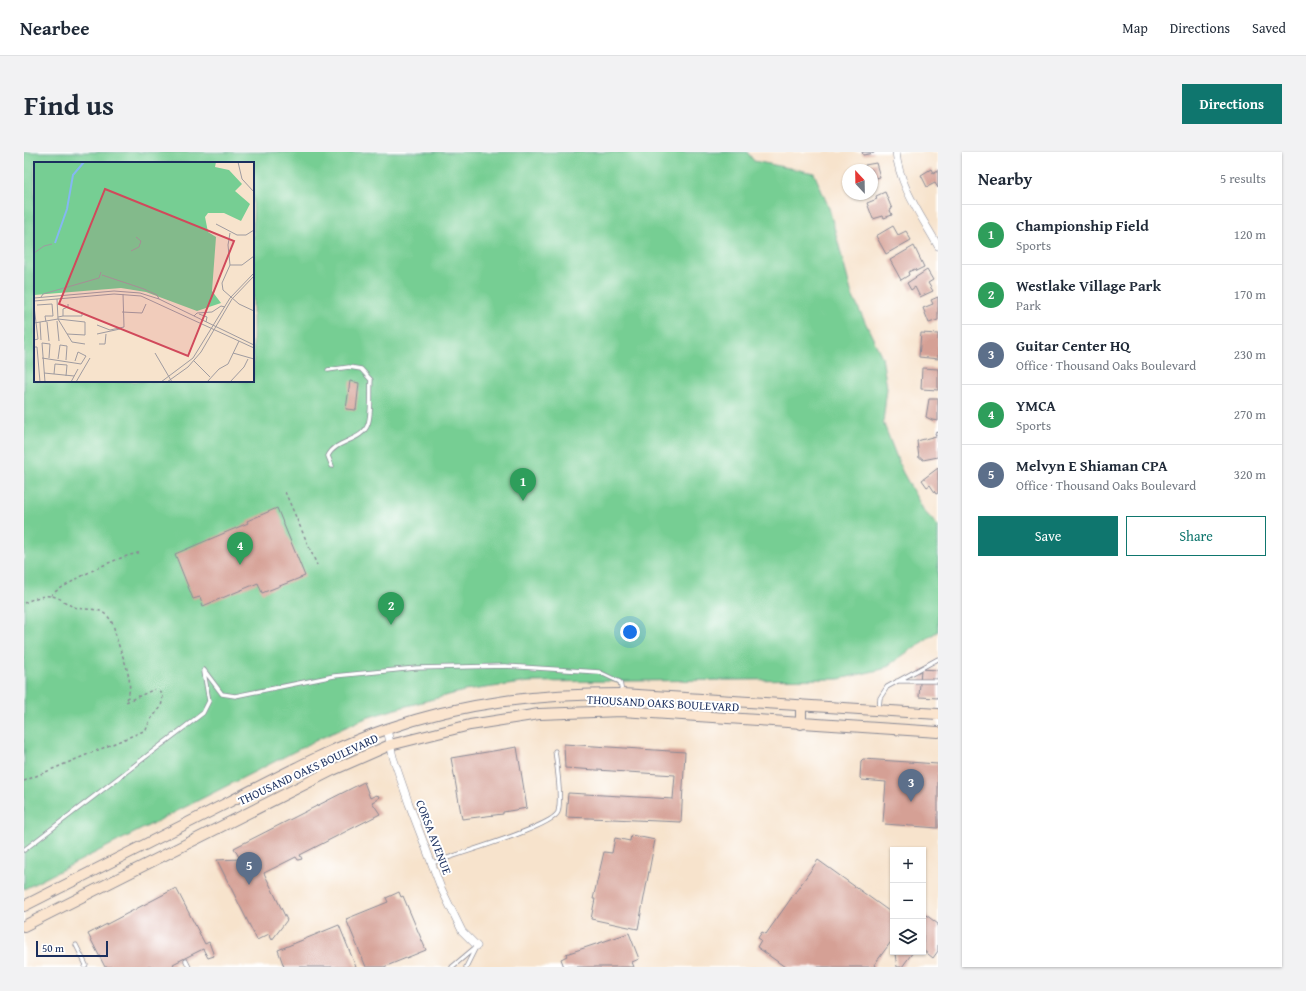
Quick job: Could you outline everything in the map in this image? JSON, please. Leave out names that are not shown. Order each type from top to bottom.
[{"type":"main road","name":"THOUSAND OAKS BOULEVARD","points":[[24,906],[326,753],[386,729],[451,711],[493,702],[570,694],[622,694],[938,714]]},
{"type":"main road","points":[[622,694],[622,711]]},
{"type":"main road","points":[[801,705],[801,724]]},
{"type":"main road","name":"THOUSAND OAKS BOULEVARD","points":[[24,926],[287,792],[390,745],[436,732],[503,719],[541,714],[622,711],[938,732]]},
{"type":"street","points":[[896,152],[896,159],[908,193],[938,246]]},
{"type":"street","name":"CORSA AVENUE","points":[[386,729],[390,745],[441,888],[462,931],[476,946]]},
{"type":"lane","points":[[328,370],[349,367],[361,369],[371,380],[369,423],[362,434],[331,451],[328,456],[332,466]]},
{"type":"lane","points":[[879,710],[880,698],[883,691],[896,681],[938,659]]},
{"type":"lane","points":[[24,850],[203,713],[209,701],[209,693],[205,683],[204,670],[217,689],[227,696],[235,696],[334,676],[416,668],[505,666],[599,672],[620,682],[622,694]]},
{"type":"lane","points":[[896,681],[938,681]]},
{"type":"lane","points":[[432,863],[514,836],[554,818],[559,809],[555,750]]},
{"type":"lane","points":[[76,945],[86,965],[85,967]]},
{"type":"lane","points":[[452,967],[476,946]]},
{"type":"lane","points":[[466,967],[476,946]]},
{"type":"lane","points":[[186,961],[189,967]]},
{"type":"path","points":[[286,492],[317,565]]},
{"type":"path","points":[[51,596],[53,592],[98,567],[128,555],[142,552]]},
{"type":"path","points":[[24,603],[43,596],[51,596],[77,608],[95,609],[102,612],[110,619],[128,671],[130,695],[126,702],[155,689]]},
{"type":"path","points":[[24,782],[146,730],[150,720],[161,707],[163,696],[160,691]]},
{"type":"green space","points":[[24,152],[747,152],[754,161],[814,173],[829,208],[852,295],[882,357],[887,388],[883,422],[902,471],[924,511],[938,526],[938,631],[883,669],[839,679],[529,682],[464,691],[399,708],[366,718],[321,738],[24,889]]},
{"type":"building","points":[[862,152],[874,152],[874,153],[863,155]]},
{"type":"building","points":[[931,169],[933,173],[938,170],[938,188],[935,183],[927,187],[921,175]]},
{"type":"building","points":[[885,192],[892,209],[890,210],[892,215],[884,218],[883,216],[873,219],[867,203],[878,200],[878,195]]},
{"type":"building","points":[[893,226],[898,235],[906,231],[911,240],[886,254],[876,236]]},
{"type":"building","points":[[914,246],[924,267],[916,271],[915,269],[908,272],[909,275],[901,280],[890,260]]},
{"type":"building","points":[[927,270],[933,280],[928,283],[933,291],[920,297],[915,287],[911,290],[907,283]]},
{"type":"building","points":[[938,297],[938,320],[929,323],[923,308],[933,304],[931,300]]},
{"type":"building","points":[[921,333],[938,334],[938,359],[919,357]]},
{"type":"building","points":[[922,368],[938,369],[938,390],[921,389]]},
{"type":"building","points":[[350,381],[359,383],[356,410],[346,409]]},
{"type":"building","points":[[929,399],[938,399],[938,421],[926,417]]},
{"type":"building","points":[[938,432],[938,457],[923,460],[922,458],[919,458],[917,441],[936,436],[935,433]]},
{"type":"building","points":[[938,468],[938,493],[936,494],[930,485],[927,487],[922,480]]},
{"type":"building","points":[[277,508],[305,576],[262,593],[258,583],[203,606],[200,597],[193,599],[175,554],[248,523],[247,521]]},
{"type":"building","points":[[921,669],[938,670],[938,698],[919,697]]},
{"type":"building","points":[[564,744],[685,752],[681,822],[566,817],[568,793],[673,799],[675,775],[565,768]]},
{"type":"building","points":[[517,747],[527,808],[503,812],[503,814],[462,819],[451,758]]},
{"type":"building","points":[[863,759],[938,764],[938,828],[885,824],[883,822],[886,782],[862,780],[860,778],[861,761]]},
{"type":"building","points":[[364,782],[370,798],[376,795],[379,796],[378,799],[372,802],[380,814],[300,855],[302,859],[298,860],[296,857],[264,873],[287,920],[272,940],[269,934],[257,940],[217,860],[240,859],[234,848]]},
{"type":"building","points":[[631,835],[655,840],[638,929],[591,919],[595,899],[593,899],[604,852],[612,853],[615,838],[630,841]]},
{"type":"building","points":[[818,860],[890,912],[890,943],[874,965],[877,967],[785,967],[757,947],[761,940],[758,938],[762,932],[766,934]]},
{"type":"building","points":[[176,888],[205,944],[209,942],[214,956],[208,958],[203,949],[173,964],[175,967],[105,967],[88,934]]},
{"type":"building","points":[[399,892],[401,897],[403,896],[426,950],[384,967],[366,967],[346,919],[388,902],[386,898]]},
{"type":"building","points":[[926,915],[938,924],[938,951],[933,958],[926,952]]},
{"type":"building","points":[[339,925],[356,967],[284,967],[278,950]]},
{"type":"building","points":[[629,933],[639,959],[632,962],[634,967],[564,967],[561,959],[567,956],[566,954]]},
{"type":"building","points":[[895,955],[911,955],[902,967],[897,967]]},
{"type":"place","name":"Championship Field","points":[[523,501]]},
{"type":"place","name":"YMCA","points":[[240,565]]},
{"type":"place","name":"Westlake Village Park","points":[[391,625]]},
{"type":"place","name":"Guitar Center HQ","points":[[911,802]]},
{"type":"place","name":"Melvyn E Shiaman CPA","points":[[249,885]]}]
